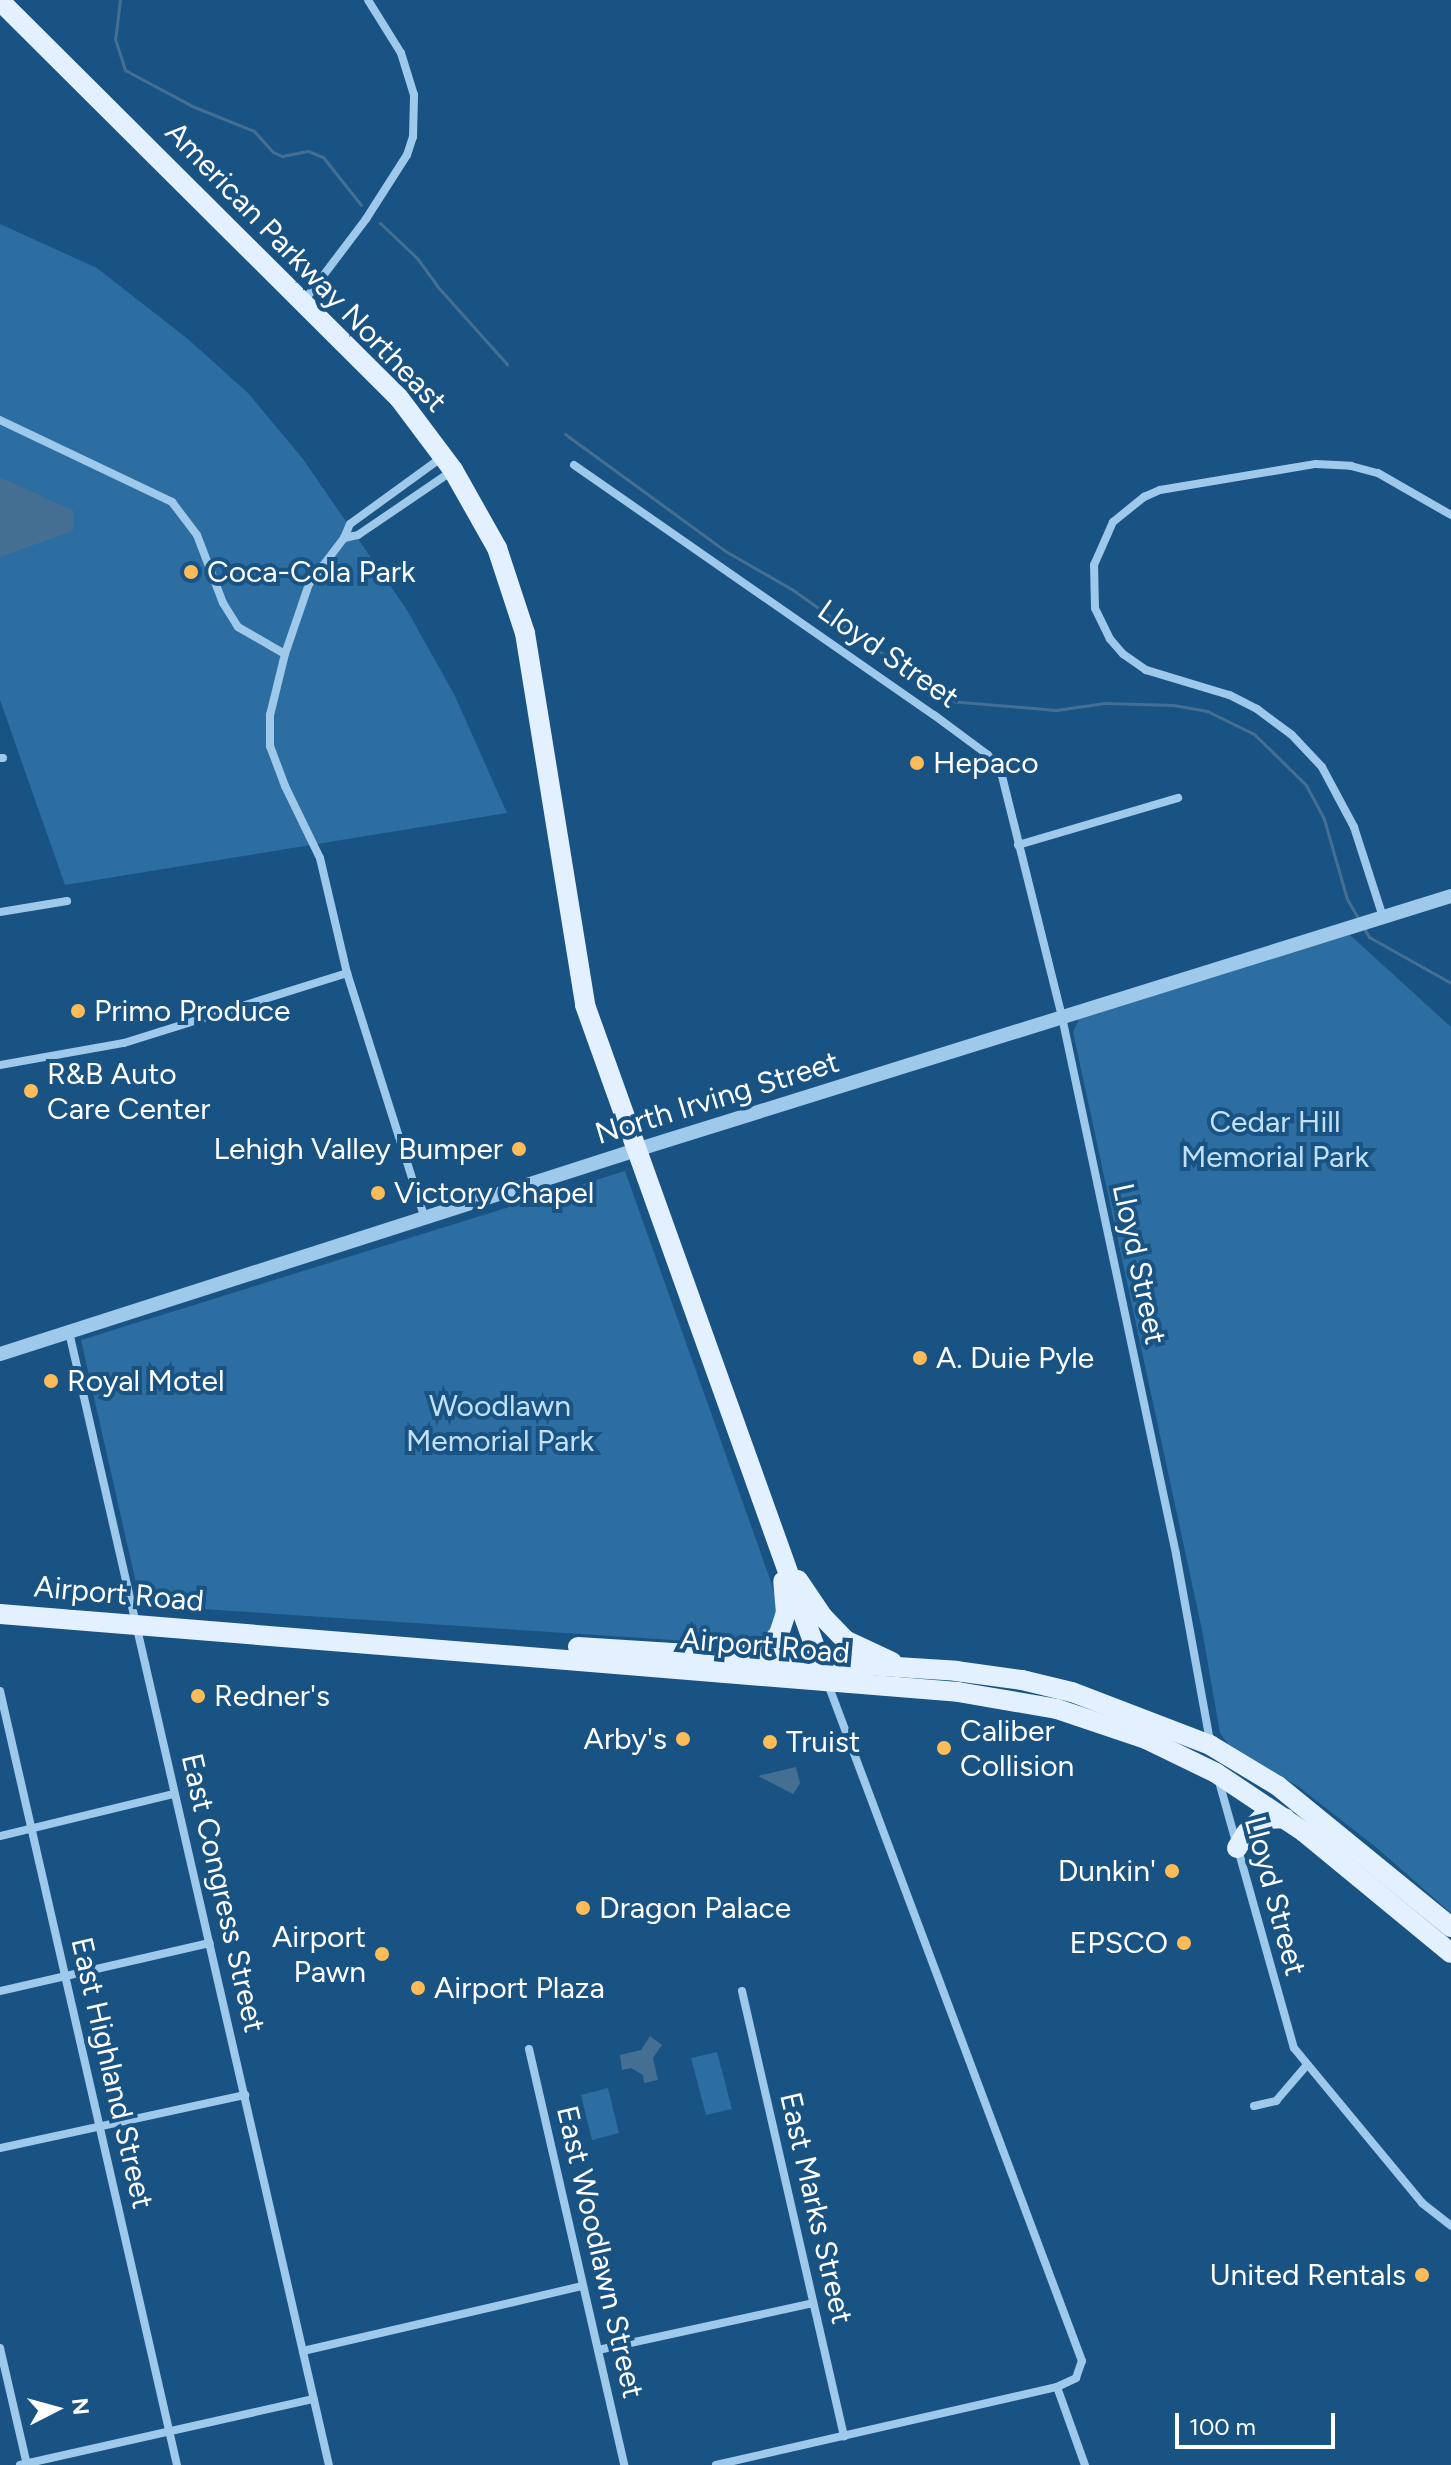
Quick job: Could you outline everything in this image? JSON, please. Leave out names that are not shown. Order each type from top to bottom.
[{"type":"main road","name":"American Parkway Northeast","points":[[0,1],[399,398],[448,463],[497,548],[525,633],[577,971],[594,1036],[780,1553]]},
{"type":"main road","points":[[738,1657],[772,1643],[783,1627],[786,1613],[780,1553]]},
{"type":"main road","points":[[780,1553],[823,1617],[845,1640],[909,1668]]},
{"type":"main road","points":[[780,1553],[823,1672]]},
{"type":"main road","name":"Airport Road","points":[[0,1603],[135,1620],[823,1672],[909,1668],[1022,1680],[1072,1692],[1210,1745],[1278,1786],[1451,1927]]},
{"type":"main road","name":"Airport Road","points":[[0,1614],[738,1657],[1057,1709],[1146,1739],[1216,1773],[1285,1818],[1451,1953]]},
{"type":"main road","points":[[1237,1848],[1246,1833],[1261,1819],[1285,1818]]},
{"type":"street","points":[[304,301],[366,219],[407,155],[413,137],[414,95],[401,53],[368,0]]},
{"type":"street","points":[[0,420],[172,502],[197,535],[223,603],[238,627],[285,654]]},
{"type":"street","points":[[344,538],[358,535],[448,463]]},
{"type":"street","points":[[425,1219],[347,973],[320,858],[285,786],[270,746],[270,715],[285,654],[309,584],[344,538],[350,524],[448,463]]},
{"type":"street","points":[[1383,917],[1354,827],[1322,767],[1292,735],[1257,709],[1229,695],[1146,670],[1123,654],[1110,639],[1095,608],[1094,565],[1113,522],[1144,497],[1160,490],[1316,464],[1351,466],[1394,479],[1451,515]]},
{"type":"street","name":"Lloyd Street","points":[[574,465],[988,755],[1002,776],[1062,1017],[1175,1546],[1216,1773],[1289,2037],[1306,2066],[1422,2203],[1451,2226]]},
{"type":"street","points":[[1018,845],[1178,798]]},
{"type":"street","name":"North Irving Street","points":[[0,1354],[636,1150],[1451,896]]},
{"type":"street","points":[[0,912],[67,901]]},
{"type":"street","points":[[0,1065],[124,1043],[347,973]]},
{"type":"street","name":"East Congress Street","points":[[69,1332],[329,2465]]},
{"type":"street","points":[[716,2465],[1057,2387],[1076,2378],[1082,2361],[823,1672]]},
{"type":"street","name":"East Highland Street","points":[[0,1691],[177,2465]]},
{"type":"street","points":[[0,1836],[174,1794]]},
{"type":"street","points":[[0,1991],[210,1943]]},
{"type":"street","name":"East Marks Street","points":[[742,1991],[844,2436]]},
{"type":"street","name":"East Woodlawn Street","points":[[529,2049],[624,2465]]},
{"type":"street","points":[[1254,2106],[1276,2101],[1306,2066]]},
{"type":"street","points":[[0,2148],[245,2095]]},
{"type":"street","points":[[303,2351],[583,2286]]},
{"type":"street","points":[[598,2350],[813,2303]]},
{"type":"street","points":[[0,2348],[25,2464],[314,2399]]},
{"type":"street","points":[[1057,2387],[1085,2465]]},
{"type":"green space","name":"Coca-Cola Park","points":[[0,224],[97,268],[189,340],[248,393],[303,459],[407,610],[455,696],[507,813],[65,885],[0,700]]},
{"type":"green space","name":"Cedar Hill Memorial Park","points":[[1350,935],[1451,1027],[1451,1913],[1377,1848],[1299,1787],[1228,1744],[1220,1733],[1202,1630],[1073,1032],[1080,1017]]},
{"type":"green space","name":"Woodlawn Memorial Park","points":[[625,1171],[770,1579],[779,1611],[769,1638],[749,1645],[141,1605],[81,1340]]},
{"type":"green space","points":[[717,2052],[732,2109],[706,2115],[691,2058]]},
{"type":"green space","points":[[608,2088],[619,2133],[592,2140],[581,2095]]},
{"type":"shaded area","points":[[0,477],[74,511],[73,531],[0,557]]},
{"type":"shaded area","points":[[796,1767],[800,1783],[793,1794],[758,1776]]},
{"type":"shaded area","points":[[650,2036],[662,2045],[653,2058],[658,2080],[644,2083],[643,2075],[631,2068],[622,2070],[620,2055],[641,2050]]},
{"type":"waterway","points":[[120,0],[115,39],[125,70],[192,106],[254,131],[273,152],[282,156],[308,151],[323,157],[361,205]]},
{"type":"waterway","points":[[380,223],[417,258],[437,286],[507,364]]},
{"type":"waterway","points":[[565,434],[727,552],[793,590],[949,701],[1056,710],[1105,703],[1173,705],[1207,711],[1254,734],[1306,785],[1324,819],[1347,899],[1358,918]]},
{"type":"waterway","points":[[1364,928],[1369,937],[1451,983]]},
{"type":"place","name":"Coca-Cola Park","points":[[191,572]]},
{"type":"place","name":"Hepaco","points":[[917,763]]},
{"type":"place","name":"Primo Produce","points":[[78,1011]]},
{"type":"place","name":"R&B Auto Care Center","points":[[31,1091]]},
{"type":"place","name":"Lehigh Valley Bumper","points":[[519,1149]]},
{"type":"place","name":"Victory Chapel","points":[[378,1193]]},
{"type":"place","name":"A. Duie Pyle","points":[[920,1358]]},
{"type":"place","name":"Royal Motel","points":[[51,1381]]},
{"type":"place","name":"Redner's","points":[[198,1696]]},
{"type":"place","name":"Arby's","points":[[683,1739]]},
{"type":"place","name":"Truist","points":[[770,1742]]},
{"type":"place","name":"Caliber Collision","points":[[944,1748]]},
{"type":"place","name":"Dunkin'","points":[[1172,1871]]},
{"type":"place","name":"Dragon Palace","points":[[583,1908]]},
{"type":"place","name":"EPSCO","points":[[1184,1943]]},
{"type":"place","name":"Airport Pawn","points":[[382,1954]]},
{"type":"place","name":"Airport Plaza","points":[[418,1988]]},
{"type":"place","name":"United Rentals","points":[[1422,2275]]}]
